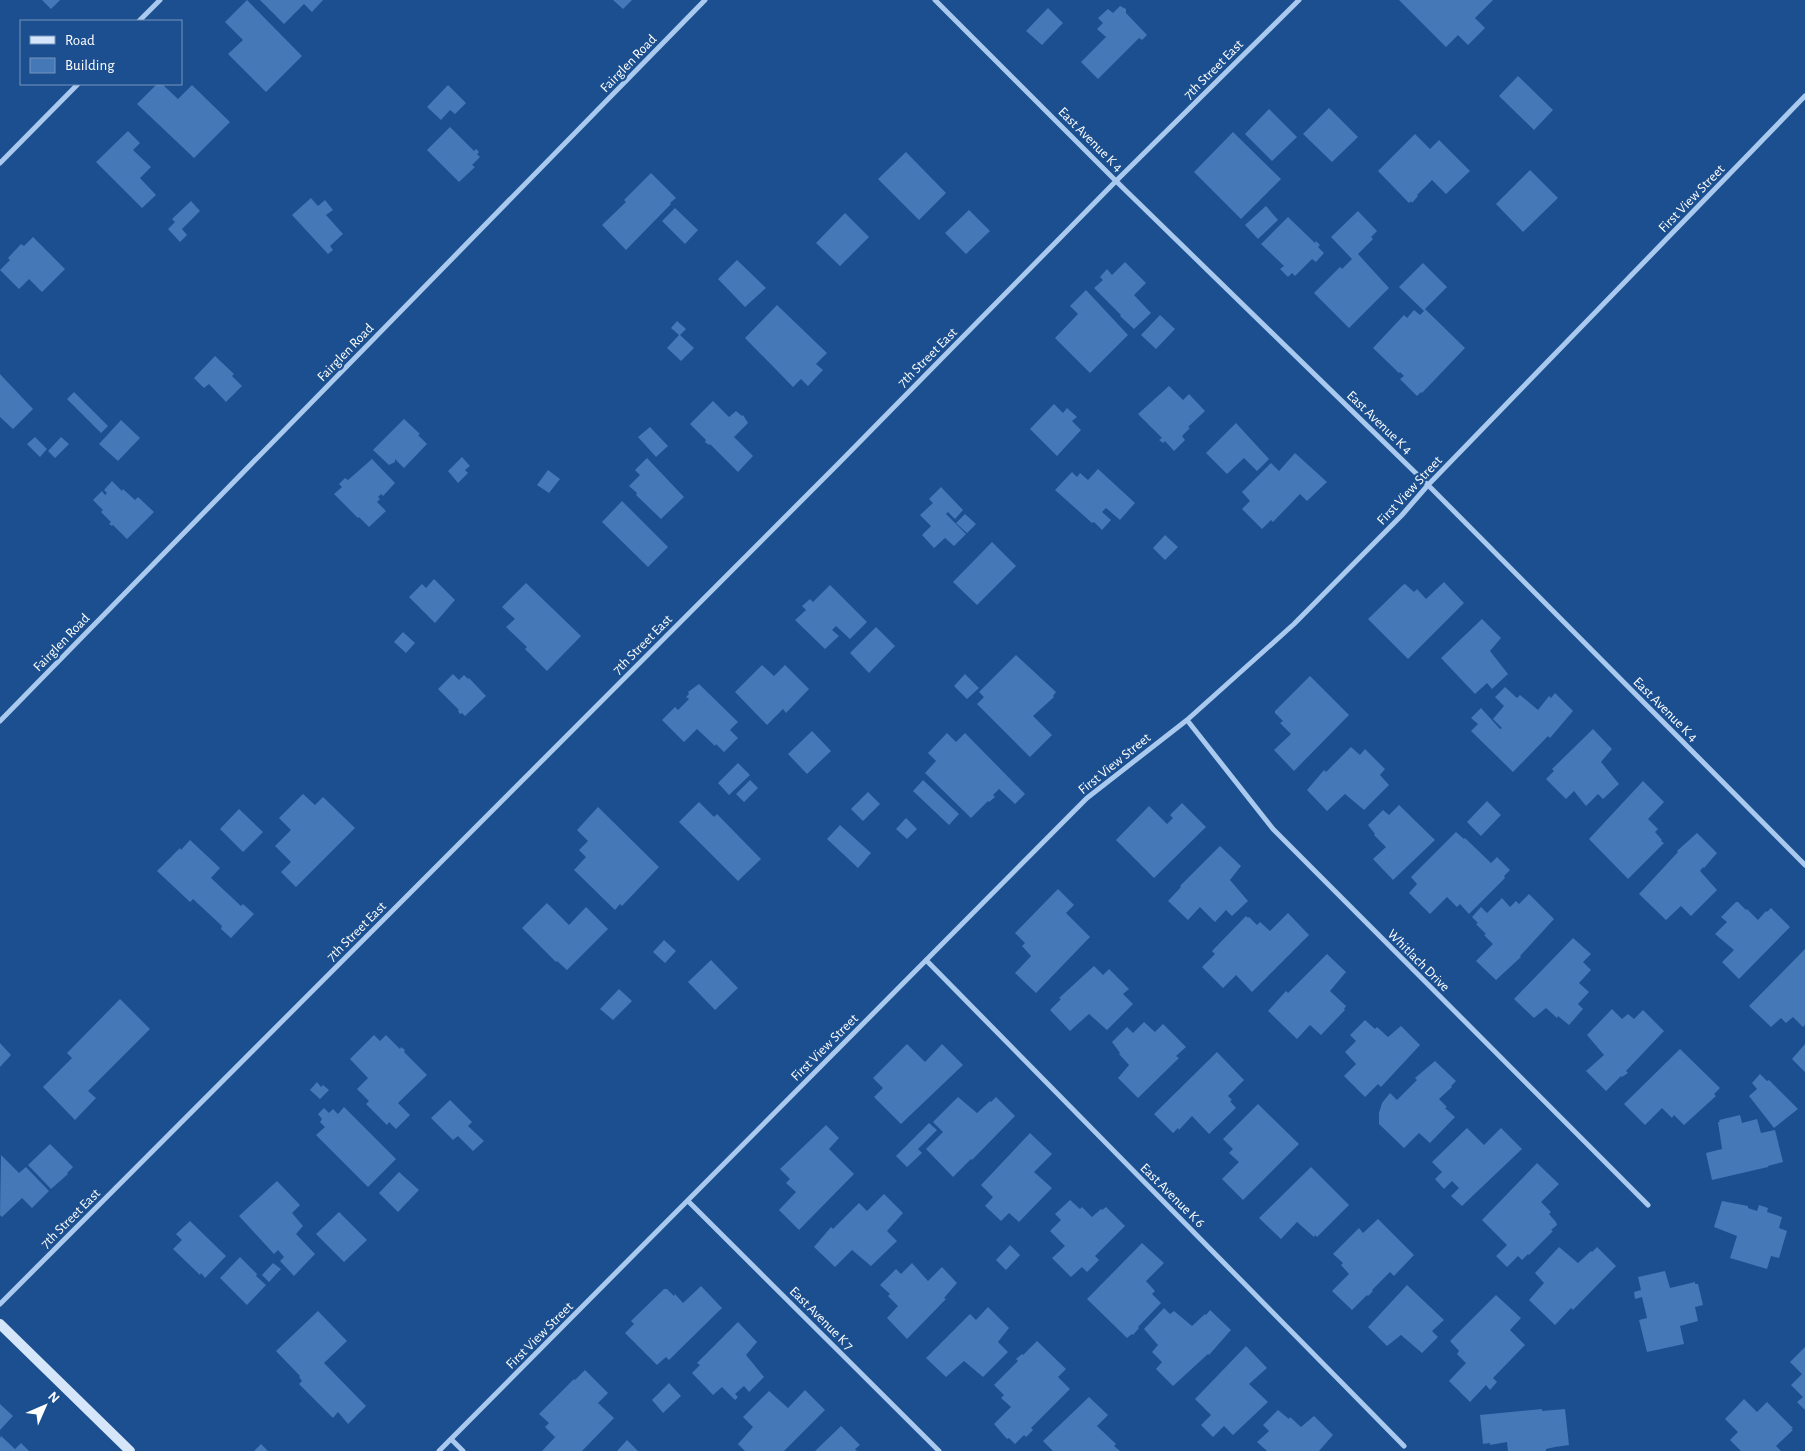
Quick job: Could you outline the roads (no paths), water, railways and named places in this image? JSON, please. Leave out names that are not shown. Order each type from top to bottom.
[{"type":"street","points":[[140,20],[160,0]]},
{"type":"street","name":"Fairglen Road","points":[[0,720],[705,0]]},
{"type":"street","name":"East Avenue K 4","points":[[936,0],[1116,181],[1428,485],[1805,865]]},
{"type":"street","name":"7th Street East","points":[[0,1304],[824,478],[1116,181],[1299,0]]},
{"type":"street","points":[[0,163],[77,85]]},
{"type":"street","name":"First View Street","points":[[439,1451],[1087,798],[1187,720],[1294,624],[1402,515],[1428,485],[1805,96]]},
{"type":"street","name":"Whitlach Drive","points":[[1187,720],[1273,829],[1648,1205]]},
{"type":"street","name":"East Avenue K 6","points":[[926,960],[1404,1446]]},
{"type":"street","name":"East Avenue K 7","points":[[688,1201],[939,1451]]},
{"type":"street","points":[[0,1324],[130,1451]]},
{"type":"street","points":[[451,1439],[463,1451]]}]
